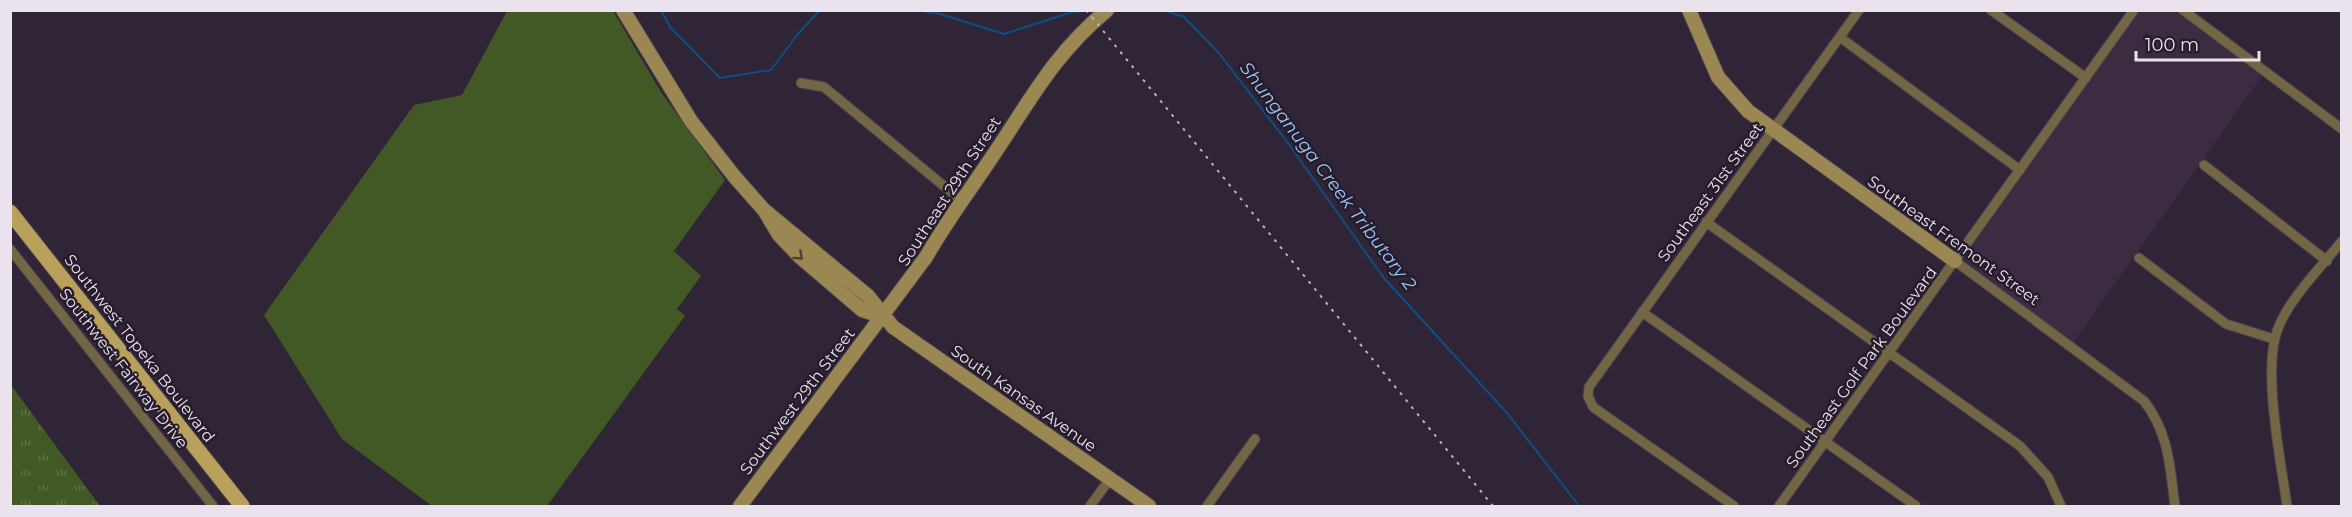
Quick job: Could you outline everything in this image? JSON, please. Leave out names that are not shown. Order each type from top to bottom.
[{"type":"main road","name":"South Kansas Avenue","points":[[623,10],[691,121],[764,210],[868,296],[881,316],[956,372],[1002,401],[1149,507]]},
{"type":"main road","name":"Southeast 29th Street","points":[[1039,82],[1045,63],[1053,51],[1094,10]]},
{"type":"main road","name":"Southeast 29th Street","points":[[881,316],[926,258],[1039,82],[1078,36],[1107,10]]},
{"type":"main road","name":"Southeast Fremont Street","points":[[1689,10],[1718,77],[1748,111],[1955,261]]},
{"type":"main road","name":"Southwest Topeka Boulevard","points":[[10,212],[242,507]]},
{"type":"main road","name":"Southwest 29th Street","points":[[740,507],[881,316]]},
{"type":"street","name":"Southeast 31st Street","points":[[1734,507],[1593,407],[1588,392],[1642,312],[1859,10]]},
{"type":"street","points":[[1991,10],[2086,78]]},
{"type":"street","name":"Southeast Golf Park Boulevard","points":[[1779,507],[2134,10]]},
{"type":"street","points":[[2183,10],[2342,129]]},
{"type":"street","points":[[1841,38],[2020,170]]},
{"type":"street","points":[[801,83],[824,87],[962,201]]},
{"type":"street","points":[[2204,165],[2327,261]]},
{"type":"street","points":[[1706,222],[2027,452],[2048,477],[2061,507]]},
{"type":"street","points":[[2287,507],[2271,363],[2274,339],[2287,312],[2342,241]]},
{"type":"street","name":"Southwest Fairway Drive","points":[[10,249],[213,507]]},
{"type":"street","points":[[2139,258],[2226,324],[2274,339]]},
{"type":"street","name":"Southeast Fremont Street","points":[[1955,261],[2144,401],[2154,414],[2166,442],[2175,507]]},
{"type":"street","points":[[1642,312],[1916,507]]},
{"type":"street","points":[[1207,507],[1255,439]]},
{"type":"street","points":[[1090,507],[1110,479]]},
{"type":"shaded area","points":[[2139,11],[2175,11],[2262,76],[2073,343],[1963,259]]},
{"type":"green space","points":[[507,11],[613,11],[661,92],[725,180],[674,251],[701,276],[677,309],[685,316],[547,506],[432,506],[342,439],[264,315],[414,105],[462,95]]},
{"type":"green space","points":[[11,385],[100,506],[11,506]]},
{"type":"waterway","name":"Shunganuga Creek Tributary 2","points":[[661,10],[670,27],[720,78],[771,70],[797,35],[820,10]]},
{"type":"waterway","name":"Shunganuga Creek Tributary 2","points":[[916,10],[940,14],[1004,34],[1072,12],[1092,10]]},
{"type":"waterway","name":"Shunganuga Creek Tributary 2","points":[[1163,10],[1184,17],[1218,52],[1288,143],[1383,277],[1507,413],[1579,506]]},
{"type":"railway","points":[[1086,10],[1493,506]]}]
